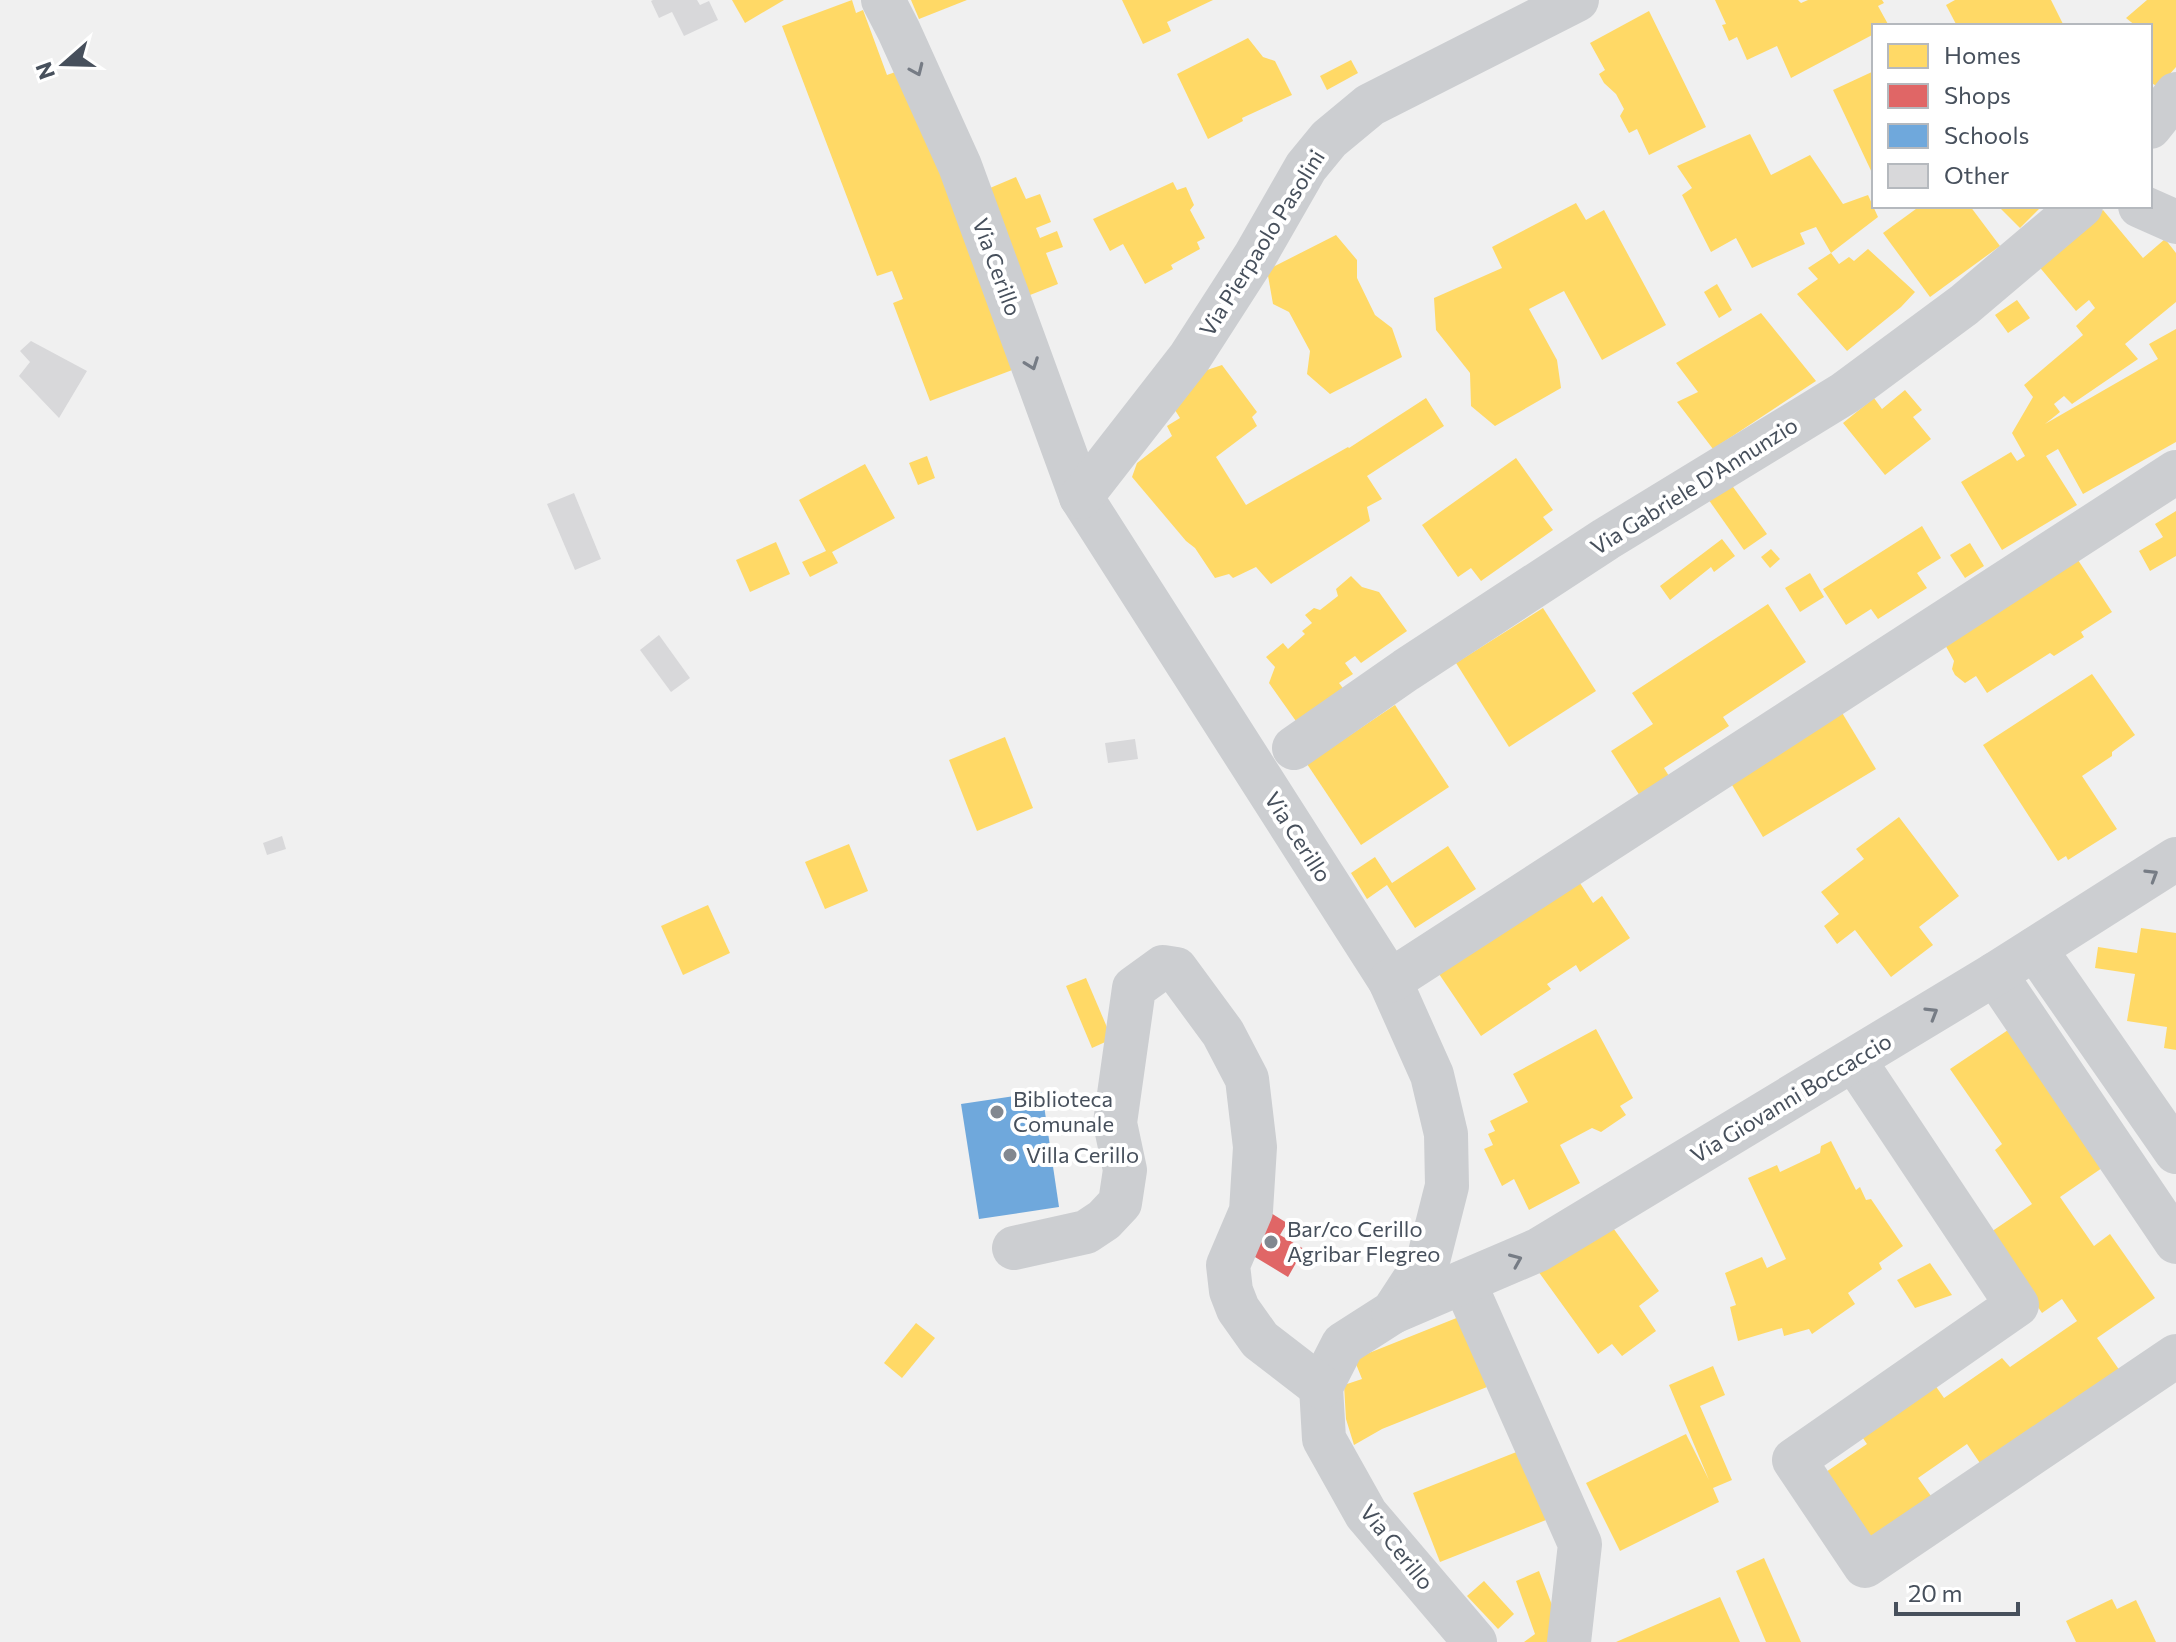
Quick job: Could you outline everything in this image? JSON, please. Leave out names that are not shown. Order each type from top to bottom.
[{"type":"street","name":"Via Cerillo","points":[[883,0],[960,166],[1081,497],[1390,981],[1432,1075],[1446,1134],[1447,1186],[1429,1257],[1393,1312],[1343,1344],[1321,1387],[1324,1439],[1366,1514],[1475,1642]]},
{"type":"street","name":"Via Pierpaolo Pasolini","points":[[1081,497],[1190,357],[1255,256],[1306,167],[1329,139],[1370,105],[1577,0]]},
{"type":"street","points":[[2152,124],[2176,94]]},
{"type":"street","name":"Via Gabriele D'Annunzio","points":[[1294,748],[1406,670],[1606,539],[1845,393],[1964,305],[2079,208]]},
{"type":"street","points":[[2144,208],[2176,222]]},
{"type":"street","points":[[1390,981],[2176,472]]},
{"type":"street","name":"Via Giovanni Boccaccio","points":[[1393,1312],[1538,1250],[1995,974],[2176,859]]},
{"type":"street","points":[[2035,949],[2176,1152]]},
{"type":"street","points":[[1014,1248],[1086,1232],[1104,1220],[1120,1203],[1125,1170],[1115,1123],[1134,988],[1163,967],[1176,969],[1223,1033],[1247,1079],[1255,1147],[1251,1211],[1228,1265],[1231,1291],[1238,1309],[1260,1340],[1321,1387]]},
{"type":"street","points":[[1995,974],[2176,1242]]},
{"type":"street","points":[[1854,1060],[2017,1305],[1794,1460],[1865,1566],[2176,1356]]},
{"type":"street","points":[[1464,1282],[1580,1544],[1569,1642]]},
{"type":"building: Homes","points":[[732,0],[784,0],[745,23]]},
{"type":"building: Homes","points":[[852,0],[856,13],[863,10],[887,75],[901,70],[1015,369],[930,401],[893,303],[903,299],[892,271],[877,276],[782,26]]},
{"type":"building: Homes","points":[[911,0],[967,0],[919,19]]},
{"type":"building: Homes","points":[[1122,0],[1213,0],[1167,22],[1171,31],[1143,44]]},
{"type":"building: Homes","points":[[1715,0],[1798,0],[1801,3],[1808,0],[1882,0],[1884,3],[1878,6],[1888,24],[1872,24],[1872,35],[1791,78],[1777,46],[1747,60],[1737,37],[1729,41],[1722,25],[1726,24]]},
{"type":"building: Homes","points":[[1955,0],[2051,0],[2063,24],[1956,24],[1946,5]]},
{"type":"building: Homes","points":[[2147,0],[2176,0],[2176,67],[2158,87],[2152,83],[2152,24],[2134,24],[2126,18]]},
{"type":"building: Homes","points":[[1649,11],[1706,127],[1649,155],[1637,129],[1629,133],[1620,116],[1624,109],[1599,74],[1605,70],[1590,43]]},
{"type":"building: Homes","points":[[1248,38],[1263,57],[1275,61],[1292,95],[1242,118],[1243,121],[1208,139],[1177,74]]},
{"type":"building: Homes","points":[[1351,60],[1358,73],[1327,90],[1320,76]]},
{"type":"building: Homes","points":[[1872,72],[1872,173],[1833,90]]},
{"type":"building: Homes","points":[[1750,134],[1771,175],[1810,155],[1843,204],[1868,195],[1878,217],[1831,253],[1816,227],[1800,233],[1805,244],[1752,268],[1736,238],[1711,252],[1682,195],[1692,188],[1677,166]]},
{"type":"building: Homes","points":[[1016,177],[1026,199],[1040,194],[1051,222],[1036,228],[1040,238],[1057,231],[1063,247],[1046,253],[1058,284],[1025,297],[983,191]]},
{"type":"building: Homes","points":[[1173,182],[1177,190],[1186,187],[1194,205],[1190,210],[1205,238],[1197,242],[1200,249],[1145,284],[1123,244],[1110,251],[1093,219]]},
{"type":"building: Homes","points":[[1576,203],[1586,220],[1604,210],[1666,325],[1602,360],[1564,291],[1529,309],[1557,360],[1561,388],[1495,426],[1471,406],[1470,373],[1436,330],[1434,298],[1502,268],[1492,247]]},
{"type":"building: Homes","points":[[1917,208],[1972,208],[2000,246],[1930,297],[1883,233]]},
{"type":"building: Homes","points":[[2000,208],[2040,208],[2020,228]]},
{"type":"building: Homes","points":[[2103,210],[2143,258],[2165,239],[2176,253],[2176,302],[2125,344],[2138,359],[2072,404],[2064,396],[2054,404],[2060,412],[2045,424],[2158,359],[2149,344],[2176,329],[2176,442],[2083,494],[2058,449],[2046,456],[2077,505],[2002,550],[1961,482],[2011,452],[2017,461],[2025,456],[2012,433],[2033,397],[2024,385],[2083,335],[2076,326],[2095,308],[2089,300],[2076,311],[2037,264]]},
{"type":"building: Homes","points":[[1336,235],[1357,260],[1357,278],[1375,315],[1392,328],[1402,357],[1330,394],[1307,374],[1310,351],[1289,312],[1273,304],[1267,270]]},
{"type":"building: Homes","points":[[1868,249],[1915,292],[1847,351],[1797,294],[1818,279],[1808,268],[1831,253],[1839,264],[1849,257],[1854,261]]},
{"type":"building: Homes","points":[[1717,284],[1732,310],[1719,318],[1704,292]]},
{"type":"building: Homes","points":[[2017,300],[2030,318],[2008,333],[1995,315]]},
{"type":"building: Homes","points":[[1761,313],[1816,381],[1713,449],[1677,402],[1698,392],[1676,363]]},
{"type":"building: Homes","points":[[1222,365],[1257,412],[1252,417],[1257,426],[1216,457],[1246,505],[1349,448],[1426,398],[1444,426],[1367,476],[1382,499],[1367,507],[1370,521],[1271,584],[1256,567],[1233,578],[1229,574],[1215,578],[1195,548],[1132,477],[1137,463],[1172,436],[1167,426],[1180,418],[1168,399],[1204,371]]},
{"type":"building: Homes","points":[[1905,390],[1922,410],[1913,417],[1931,439],[1885,475],[1843,423],[1874,398],[1882,409]]},
{"type":"building: Homes","points":[[927,456],[935,478],[918,485],[909,463]]},
{"type":"building: Homes","points":[[1516,458],[1553,510],[1543,517],[1553,530],[1481,581],[1471,568],[1458,577],[1422,525]]},
{"type":"building: Homes","points":[[865,464],[895,518],[832,552],[838,563],[810,577],[802,562],[826,551],[799,500]]},
{"type":"building: Homes","points":[[1728,480],[1767,534],[1744,550],[1706,496]]},
{"type":"building: Homes","points":[[2176,511],[2176,556],[2150,571],[2139,551],[2163,537],[2155,524]]},
{"type":"building: Homes","points":[[1922,526],[1941,558],[1917,573],[1927,588],[1878,619],[1871,609],[1846,625],[1823,589]]},
{"type":"building: Homes","points":[[1722,539],[1735,556],[1714,572],[1711,567],[1670,600],[1660,586]]},
{"type":"building: Homes","points":[[776,542],[790,574],[750,592],[736,560]]},
{"type":"building: Homes","points":[[1970,543],[1984,566],[1965,578],[1950,555]]},
{"type":"building: Homes","points":[[1771,549],[1780,559],[1770,568],[1761,557]]},
{"type":"building: Homes","points":[[2078,560],[2112,612],[2081,632],[2084,637],[2054,656],[2050,653],[1987,693],[1976,676],[1965,683],[1955,675],[1952,669],[1954,661],[1943,641]]},
{"type":"building: Homes","points":[[1810,573],[1824,597],[1800,612],[1785,588]]},
{"type":"building: Homes","points":[[1351,576],[1362,587],[1379,592],[1407,631],[1361,663],[1355,656],[1345,663],[1353,674],[1339,683],[1345,691],[1298,724],[1269,683],[1275,667],[1266,657],[1283,643],[1288,649],[1305,634],[1302,631],[1312,623],[1305,615],[1314,608],[1320,610],[1338,596],[1336,589]]},
{"type":"building: Homes","points":[[1768,604],[1806,662],[1723,717],[1729,726],[1664,768],[1669,776],[1640,796],[1611,751],[1653,724],[1632,693]]},
{"type":"building: Homes","points":[[1543,608],[1596,691],[1509,747],[1456,663]]},
{"type":"building: Homes","points":[[2092,674],[2135,735],[2112,752],[2112,756],[2082,776],[2117,829],[2068,860],[2066,856],[2058,861],[1983,745]]},
{"type":"building: Homes","points":[[1395,705],[1449,787],[1361,845],[1307,764]]},
{"type":"building: Homes","points":[[1838,706],[1876,769],[1763,837],[1726,775]]},
{"type":"building: Homes","points":[[1005,737],[1033,808],[977,831],[949,760]]},
{"type":"building: Homes","points":[[1899,817],[1959,896],[1919,927],[1933,945],[1891,977],[1855,930],[1837,944],[1824,926],[1839,914],[1821,892],[1864,859],[1856,849]]},
{"type":"building: Homes","points":[[849,844],[868,891],[825,909],[805,862]]},
{"type":"building: Homes","points":[[1448,846],[1476,889],[1415,928],[1387,885],[1367,899],[1351,873],[1375,857],[1392,883]]},
{"type":"building: Homes","points":[[1576,877],[1593,903],[1602,896],[1630,938],[1580,972],[1576,965],[1547,984],[1551,989],[1481,1036],[1437,971]]},
{"type":"building: Homes","points":[[708,905],[730,953],[683,975],[661,926]]},
{"type":"building: Homes","points":[[2141,928],[2176,933],[2176,1050],[2164,1048],[2167,1027],[2127,1021],[2135,974],[2095,968],[2098,947],[2137,953]]},
{"type":"building: Homes","points":[[1086,978],[1112,1039],[1092,1048],[1066,986]]},
{"type":"building: Homes","points":[[2011,1028],[2102,1168],[2060,1197],[2094,1246],[2110,1234],[2155,1298],[2097,1338],[2120,1371],[1982,1466],[1967,1444],[1918,1478],[1931,1496],[1868,1540],[1823,1474],[1867,1444],[1856,1428],[1930,1378],[1944,1398],[2002,1358],[2010,1367],[2077,1321],[2062,1299],[2042,1313],[1988,1234],[2032,1204],[1995,1150],[2002,1144],[1950,1069]]},
{"type":"building: Homes","points":[[1596,1029],[1633,1098],[1620,1106],[1626,1115],[1601,1132],[1592,1128],[1560,1145],[1580,1183],[1529,1210],[1514,1179],[1502,1186],[1484,1149],[1493,1145],[1488,1134],[1495,1131],[1490,1121],[1528,1102],[1513,1074]]},
{"type":"building: Homes","points":[[1831,1141],[1856,1190],[1860,1187],[1866,1200],[1871,1199],[1903,1246],[1879,1263],[1882,1269],[1848,1293],[1855,1304],[1812,1334],[1809,1329],[1784,1336],[1782,1328],[1738,1341],[1730,1307],[1736,1305],[1725,1273],[1762,1257],[1767,1268],[1786,1259],[1748,1178],[1777,1165],[1780,1172],[1820,1153],[1821,1146]]},
{"type":"building: Homes","points":[[1608,1221],[1659,1291],[1639,1306],[1656,1331],[1622,1356],[1612,1344],[1598,1354],[1538,1271]]},
{"type":"building: Homes","points":[[1930,1263],[1952,1295],[1915,1308],[1897,1280]]},
{"type":"building: Homes","points":[[1459,1317],[1487,1387],[1382,1429],[1354,1445],[1346,1419],[1344,1385],[1362,1379],[1354,1359]]},
{"type":"building: Homes","points":[[916,1323],[935,1338],[902,1378],[884,1363]]},
{"type":"building: Homes","points":[[1713,1366],[1725,1395],[1700,1406],[1732,1480],[1713,1488],[1719,1502],[1620,1551],[1586,1483],[1686,1434],[1709,1480],[1669,1385]]},
{"type":"building: Homes","points":[[1519,1451],[1546,1520],[1440,1562],[1413,1493]]},
{"type":"building: Homes","points":[[1764,1558],[1801,1642],[1766,1642],[1736,1571]]},
{"type":"building: Homes","points":[[1539,1571],[1552,1605],[1549,1642],[1524,1642],[1535,1634],[1516,1581]]},
{"type":"building: Homes","points":[[1484,1581],[1514,1614],[1498,1629],[1467,1596]]},
{"type":"building: Homes","points":[[1720,1597],[1740,1642],[1616,1642]]},
{"type":"building: Homes","points":[[2112,1599],[2117,1609],[2136,1600],[2156,1642],[2076,1642],[2066,1621]]},
{"type":"building: Shops","name":"Bar/co Cerillo Agribar Flegreo","points":[[1269,1212],[1287,1223],[1280,1235],[1304,1249],[1288,1277],[1245,1251]]},
{"type":"building: Schools","name":"Villa Cerillo","points":[[1042,1092],[1059,1207],[979,1219],[961,1104]]},
{"type":"building: Other","points":[[653,0],[697,0],[700,5],[709,1],[718,20],[684,36],[672,12],[659,18]]},
{"type":"building: Other","points":[[31,341],[87,371],[59,418],[19,376],[30,362],[20,351]]},
{"type":"building: Other","points":[[574,493],[601,559],[575,570],[547,504]]},
{"type":"building: Other","points":[[659,635],[690,678],[671,692],[640,650]]},
{"type":"building: Other","points":[[1135,739],[1138,759],[1108,763],[1105,743]]},
{"type":"building: Other","points":[[282,836],[286,849],[267,855],[263,843]]},
{"type":"place","name":"Biblioteca Comunale","points":[[997,1112]]},
{"type":"place","name":"Villa Cerillo","points":[[1010,1155]]},
{"type":"place","name":"Bar/co Cerillo Agribar Flegreo","points":[[1271,1242]]}]
